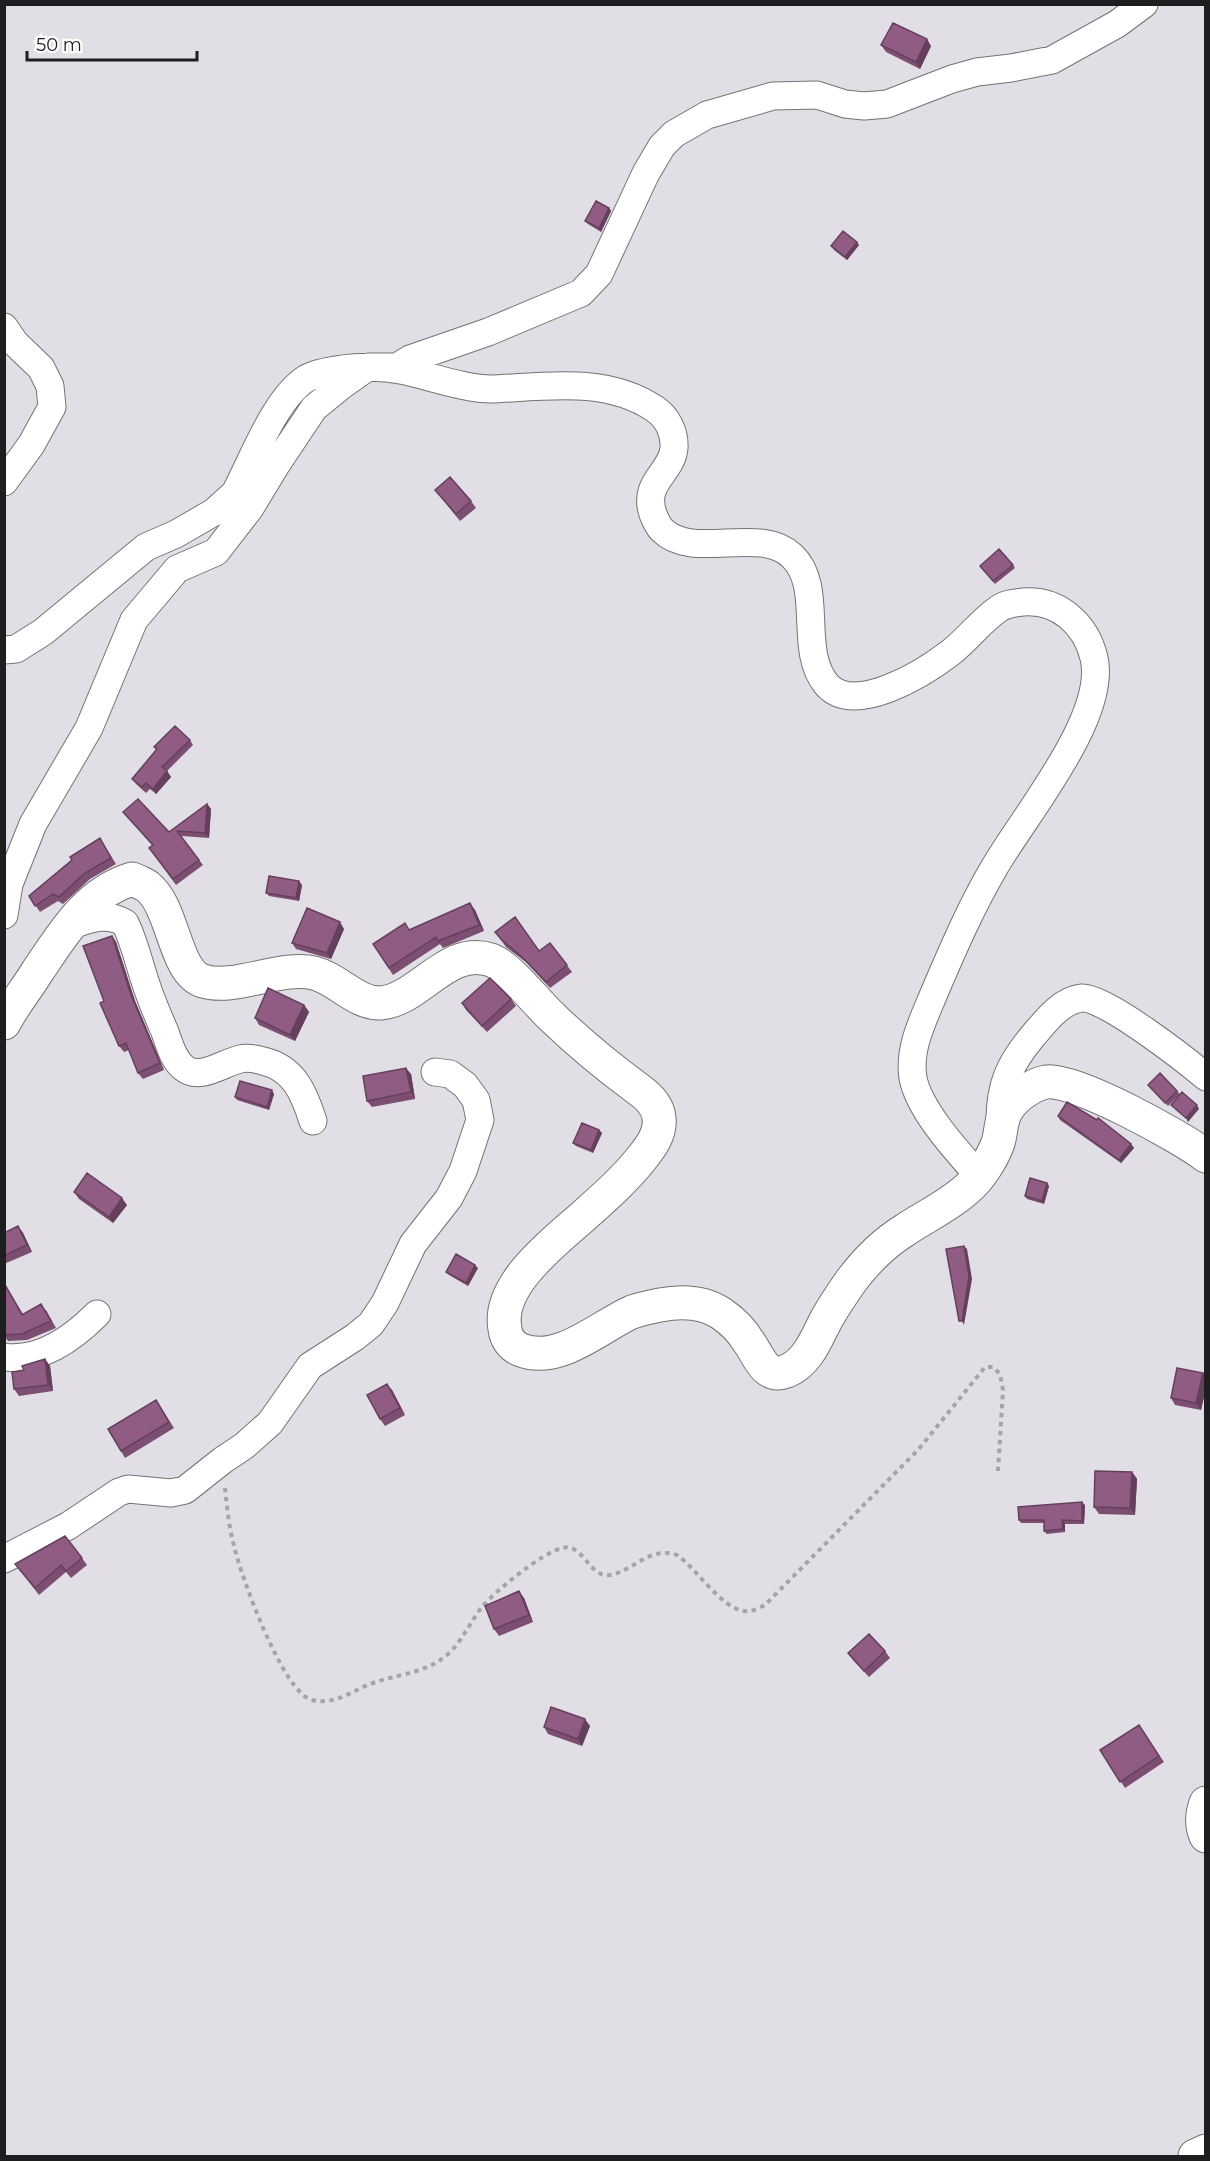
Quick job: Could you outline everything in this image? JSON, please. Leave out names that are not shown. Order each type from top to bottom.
[{"type":"street","points":[[4,650],[16,649],[43,632],[146,547],[176,534],[214,512],[227,501],[235,492],[277,411],[296,387],[313,375],[368,367],[397,367],[410,359],[488,332],[581,293],[599,274],[646,173],[662,146],[674,134],[707,115],[773,96],[817,95],[845,104],[864,106],[887,104],[977,72],[1052,60],[1117,24],[1144,4]]},
{"type":"street","points":[[4,327],[15,343],[41,368],[50,386],[51,407],[31,446],[4,482]]},
{"type":"street","points":[[4,915],[9,884],[33,824],[88,728],[134,620],[177,569],[216,552],[250,508],[314,408],[368,367],[395,369],[486,389],[598,387],[630,395],[662,414],[671,427],[674,447],[670,460],[652,491],[650,502],[655,519],[662,530],[675,539],[706,544],[767,544],[780,547],[789,553],[797,561],[807,588],[810,632],[820,674],[826,684],[840,695],[851,697],[869,695],[920,672],[951,653],[998,609],[1010,604],[1044,603],[1063,611],[1079,624],[1094,659],[1096,681],[1086,719],[996,864],[968,914],[914,1048],[914,1082],[921,1101],[952,1146],[979,1176]]},
{"type":"street","points":[[4,1023],[15,1002],[67,927],[85,906],[116,884],[132,879],[147,886],[158,900],[170,923],[186,967],[198,980],[237,981],[295,971],[316,973],[361,999],[379,1003],[395,999],[454,963],[488,958],[500,965],[554,1020],[592,1053],[646,1094],[657,1108],[660,1121],[658,1134],[625,1178],[552,1244],[521,1276],[506,1305],[504,1317],[505,1334],[512,1344],[521,1350],[543,1352],[571,1346],[633,1312],[681,1302],[703,1305],[722,1314],[740,1329],[752,1345],[760,1363],[771,1372],[782,1374],[802,1360],[845,1290],[879,1249],[905,1229],[950,1203],[972,1185],[979,1176],[1000,1138],[1000,1101],[1003,1084],[1024,1047],[1062,1006],[1072,1000],[1084,998],[1098,1002],[1123,1017],[1206,1077]]},
{"type":"street","points":[[67,927],[108,916],[125,923],[170,1046],[184,1069],[202,1072],[242,1059],[254,1059],[282,1067],[293,1077],[307,1101],[313,1121]]},
{"type":"street","points":[[4,1559],[68,1526],[119,1492],[128,1489],[171,1493],[185,1490],[244,1446],[270,1423],[310,1366],[355,1337],[370,1324],[385,1303],[413,1244],[449,1198],[463,1171],[480,1120],[476,1100],[465,1085],[450,1074],[435,1072]]},
{"type":"street","points":[[1000,1121],[1010,1104],[1028,1089],[1047,1082],[1064,1084],[1094,1095],[1178,1138],[1206,1156]]},
{"type":"street","points":[[4,1357],[29,1356],[45,1351],[68,1340],[97,1314]]},
{"type":"street","points":[[1206,1803],[1203,1813],[1203,1829],[1206,1836]]},
{"type":"street","points":[[1195,2157],[1206,2151]]},
{"type":"path","points":[[223,1460],[226,1503],[234,1546],[256,1612],[290,1682],[305,1697],[313,1701],[337,1700],[369,1684],[432,1665],[456,1647],[483,1605],[500,1589],[540,1560],[563,1547],[572,1548],[600,1574],[609,1576],[667,1551],[677,1555],[728,1602],[746,1612],[756,1610],[766,1604],[896,1474],[938,1427],[985,1367],[993,1367],[1000,1374],[1003,1390],[998,1471]]},
{"type":"building","points":[[893,23],[927,39],[916,62],[881,45]]},
{"type":"building","points":[[596,201],[609,208],[599,228],[585,221]]},
{"type":"building","points":[[843,231],[857,242],[845,257],[831,246]]},
{"type":"building","points":[[450,477],[471,501],[456,514],[435,490]]},
{"type":"building","points":[[999,549],[1013,565],[993,581],[980,566]]},
{"type":"building","points":[[175,726],[190,740],[162,767],[167,771],[153,789],[146,783],[142,787],[132,779],[157,749],[154,747]]},
{"type":"building","points":[[138,799],[169,832],[207,804],[205,833],[177,831],[199,860],[173,879],[149,848],[153,845],[123,812]]},
{"type":"building","points":[[100,838],[111,858],[85,873],[59,897],[53,894],[35,906],[29,896],[72,860],[70,857]]},
{"type":"building","points":[[269,876],[299,881],[296,898],[266,893]]},
{"type":"building","points":[[470,903],[479,925],[438,941],[436,937],[389,968],[373,944],[405,923],[409,930]]},
{"type":"building","points":[[307,908],[340,922],[327,953],[292,943]]},
{"type":"building","points":[[515,917],[539,951],[550,943],[567,965],[546,982],[495,932]]},
{"type":"building","points":[[112,936],[131,995],[160,1063],[138,1073],[126,1043],[119,1046],[100,1003],[104,1001],[83,946]]},
{"type":"building","points":[[490,978],[511,999],[482,1026],[462,1003]]},
{"type":"building","points":[[268,988],[304,1005],[290,1035],[255,1018]]},
{"type":"building","points":[[406,1068],[411,1092],[367,1101],[363,1076]]},
{"type":"building","points":[[1160,1073],[1177,1091],[1165,1103],[1148,1085]]},
{"type":"building","points":[[240,1081],[272,1090],[267,1107],[235,1097]]},
{"type":"building","points":[[1182,1092],[1197,1105],[1186,1118],[1171,1105]]},
{"type":"building","points":[[1067,1102],[1097,1120],[1098,1118],[1131,1144],[1119,1160],[1058,1116]]},
{"type":"building","points":[[582,1123],[599,1130],[591,1150],[573,1143]]},
{"type":"building","points":[[87,1173],[122,1198],[109,1217],[74,1192]]},
{"type":"building","points":[[1030,1178],[1047,1183],[1042,1201],[1025,1196]]},
{"type":"building","points":[[18,1226],[27,1245],[4,1256],[4,1233]]},
{"type":"building","points":[[964,1246],[969,1276],[962,1321],[959,1321],[946,1249]]},
{"type":"building","points":[[456,1254],[475,1265],[466,1283],[446,1272]]},
{"type":"building","points":[[4,1283],[22,1315],[41,1304],[51,1321],[22,1334],[4,1335]]},
{"type":"building","points":[[45,1359],[48,1385],[14,1389],[12,1372],[24,1370],[22,1366]]},
{"type":"building","points":[[1177,1368],[1203,1373],[1196,1403],[1171,1398]]},
{"type":"building","points":[[387,1384],[400,1408],[380,1419],[367,1395]]},
{"type":"building","points":[[156,1400],[169,1422],[121,1451],[108,1429]]},
{"type":"building","points":[[1095,1471],[1132,1472],[1130,1508],[1094,1507]]},
{"type":"building","points":[[1082,1502],[1082,1521],[1062,1520],[1063,1529],[1044,1531],[1044,1520],[1019,1520],[1018,1507]]},
{"type":"building","points":[[65,1536],[82,1558],[66,1571],[61,1565],[35,1588],[15,1564]]},
{"type":"building","points":[[519,1591],[529,1615],[494,1629],[485,1606]]},
{"type":"building","points":[[869,1634],[885,1651],[864,1671],[848,1653]]},
{"type":"building","points":[[551,1707],[585,1719],[578,1739],[544,1727]]},
{"type":"building","points":[[1139,1725],[1159,1756],[1120,1782],[1100,1750]]}]
